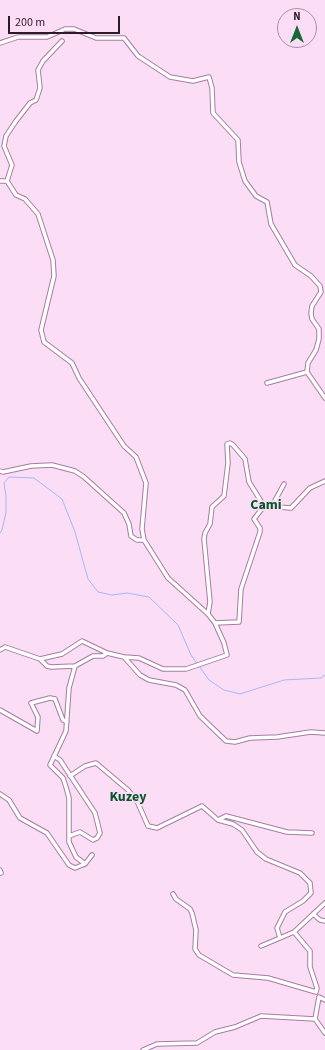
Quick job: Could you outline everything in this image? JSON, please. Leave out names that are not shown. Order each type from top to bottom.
[{"type":"street","points":[[0,43],[18,38],[47,37],[65,29],[74,29],[96,38],[124,38],[138,56],[170,77],[193,81],[209,77],[212,88],[213,113],[238,140],[240,162],[245,180],[256,196],[267,202],[270,224],[295,265],[311,276],[320,286],[321,292],[312,306],[311,313],[312,319],[319,329],[319,340],[316,350],[308,363],[307,372],[325,398]]},
{"type":"street","points":[[7,181],[12,165],[4,146],[4,141],[25,109],[36,100],[40,88],[37,75],[40,66],[62,41]]},
{"type":"street","points":[[0,181],[7,181]]},
{"type":"street","points":[[7,181],[16,195],[25,199],[38,214],[53,260],[54,276],[41,330],[44,342],[72,363],[79,378],[124,446],[136,457],[146,483],[142,529],[144,540],[168,578],[208,614],[215,623],[224,643],[227,655],[196,666],[163,669],[139,658],[124,657],[106,653],[82,641],[62,654],[40,659]]},
{"type":"street","points":[[267,383],[307,372]]},
{"type":"street","points":[[208,614],[210,602],[204,539],[205,533],[210,524],[212,507],[224,496],[228,463],[227,444],[230,443],[234,445],[245,459],[249,482],[264,506]]},
{"type":"street","points":[[0,471],[52,465],[75,471],[84,477],[124,513],[129,524],[131,536],[137,540],[144,540]]},
{"type":"street","points":[[264,506],[291,508],[310,488],[325,481]]},
{"type":"street","points":[[272,506],[284,484]]},
{"type":"street","points":[[215,623],[239,622],[240,589],[260,532],[254,519],[264,506]]},
{"type":"street","points":[[0,650],[5,647],[40,659],[47,666],[51,667],[75,666],[93,656],[103,656],[106,653]]},
{"type":"street","points":[[124,657],[140,675],[149,680],[176,685],[185,690],[200,716],[226,741],[235,742],[250,738],[277,737],[311,732],[325,733]]},
{"type":"street","points":[[75,666],[69,688],[66,731],[50,765],[63,778],[69,798],[69,842],[76,858],[85,864]]},
{"type":"street","points":[[0,710],[37,731],[38,717],[31,703],[50,698],[56,699],[63,720],[67,722]]},
{"type":"street","points":[[54,756],[60,760],[95,813],[100,833],[97,838],[93,840],[80,832],[69,836]]},
{"type":"street","points":[[70,776],[85,766],[96,763],[128,790],[137,802],[148,826],[157,828],[202,806],[218,820],[233,824],[242,830],[257,852],[266,859],[300,873],[310,883],[312,888],[309,896],[285,912],[277,928],[280,938]]},
{"type":"street","points":[[0,794],[9,800],[20,818],[47,833],[69,865],[75,868],[85,864],[92,855]]},
{"type":"street","points":[[218,820],[226,816],[287,832],[312,833]]},
{"type":"street","points":[[173,894],[176,899],[190,909],[192,913],[196,930],[195,949],[199,955],[233,975],[268,978],[316,992],[317,988],[310,967],[310,951],[294,932]]},
{"type":"street","points":[[261,946],[294,932],[325,903]]},
{"type":"street","points":[[313,914],[320,920],[325,921]]},
{"type":"street","points":[[325,1000],[319,997],[315,1019],[325,1033]]},
{"type":"street","points":[[143,1050],[157,1044],[197,1043],[216,1032],[235,1027],[261,1016],[315,1019]]},
{"type":"waterway","points":[[0,533],[6,512],[4,483],[9,477],[34,478],[62,499],[75,532],[88,579],[98,592],[112,595],[127,593],[149,597],[178,625],[191,655],[197,664]]},
{"type":"waterway","points":[[199,666],[209,680],[224,690],[240,694],[284,680],[321,678],[325,675]]},
{"type":"district","name":"Cami","points":[[266,506]]},
{"type":"district","name":"Kuzey","points":[[128,798]]}]
